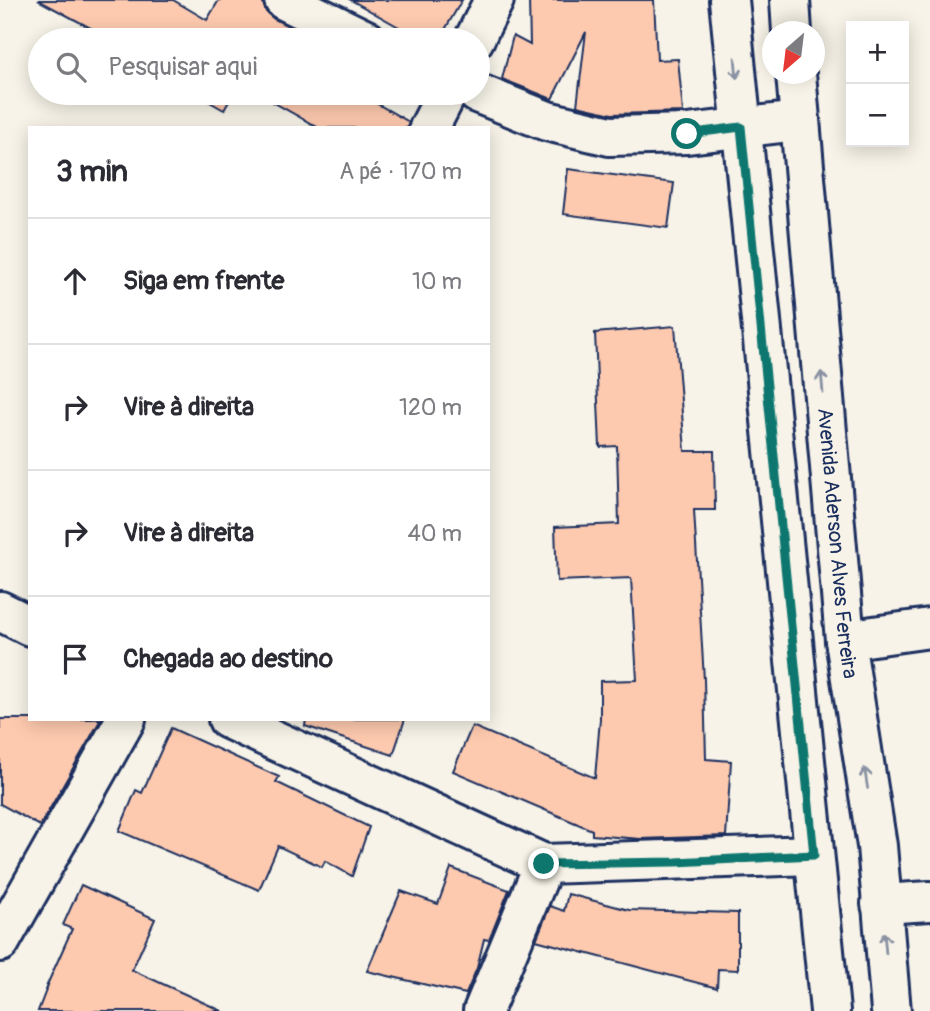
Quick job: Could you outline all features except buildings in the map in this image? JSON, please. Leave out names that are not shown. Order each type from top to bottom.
[{"type":"main road","points":[[284,0],[341,28]]},
{"type":"main road","points":[[480,28],[494,0]]},
{"type":"main road","points":[[729,0],[830,1011]]},
{"type":"main road","points":[[790,0],[791,21]]},
{"type":"main road","name":"Avenida Aderson Alves Ferreira","points":[[797,84],[845,640],[877,846],[891,1011]]},
{"type":"main road","points":[[490,98],[547,121],[610,136],[687,134],[799,121]]},
{"type":"main road","points":[[430,126],[441,105]]},
{"type":"main road","points":[[0,611],[28,625]]},
{"type":"main road","points":[[845,640],[930,628]]},
{"type":"main road","points":[[0,942],[125,721]]},
{"type":"main road","points":[[232,721],[544,864],[676,862],[814,855]]},
{"type":"main road","points":[[483,1011],[544,864]]},
{"type":"main road","points":[[881,904],[930,901]]},
{"type":"route","points":[[544,864],[676,862],[814,855],[741,127],[687,134]]}]
